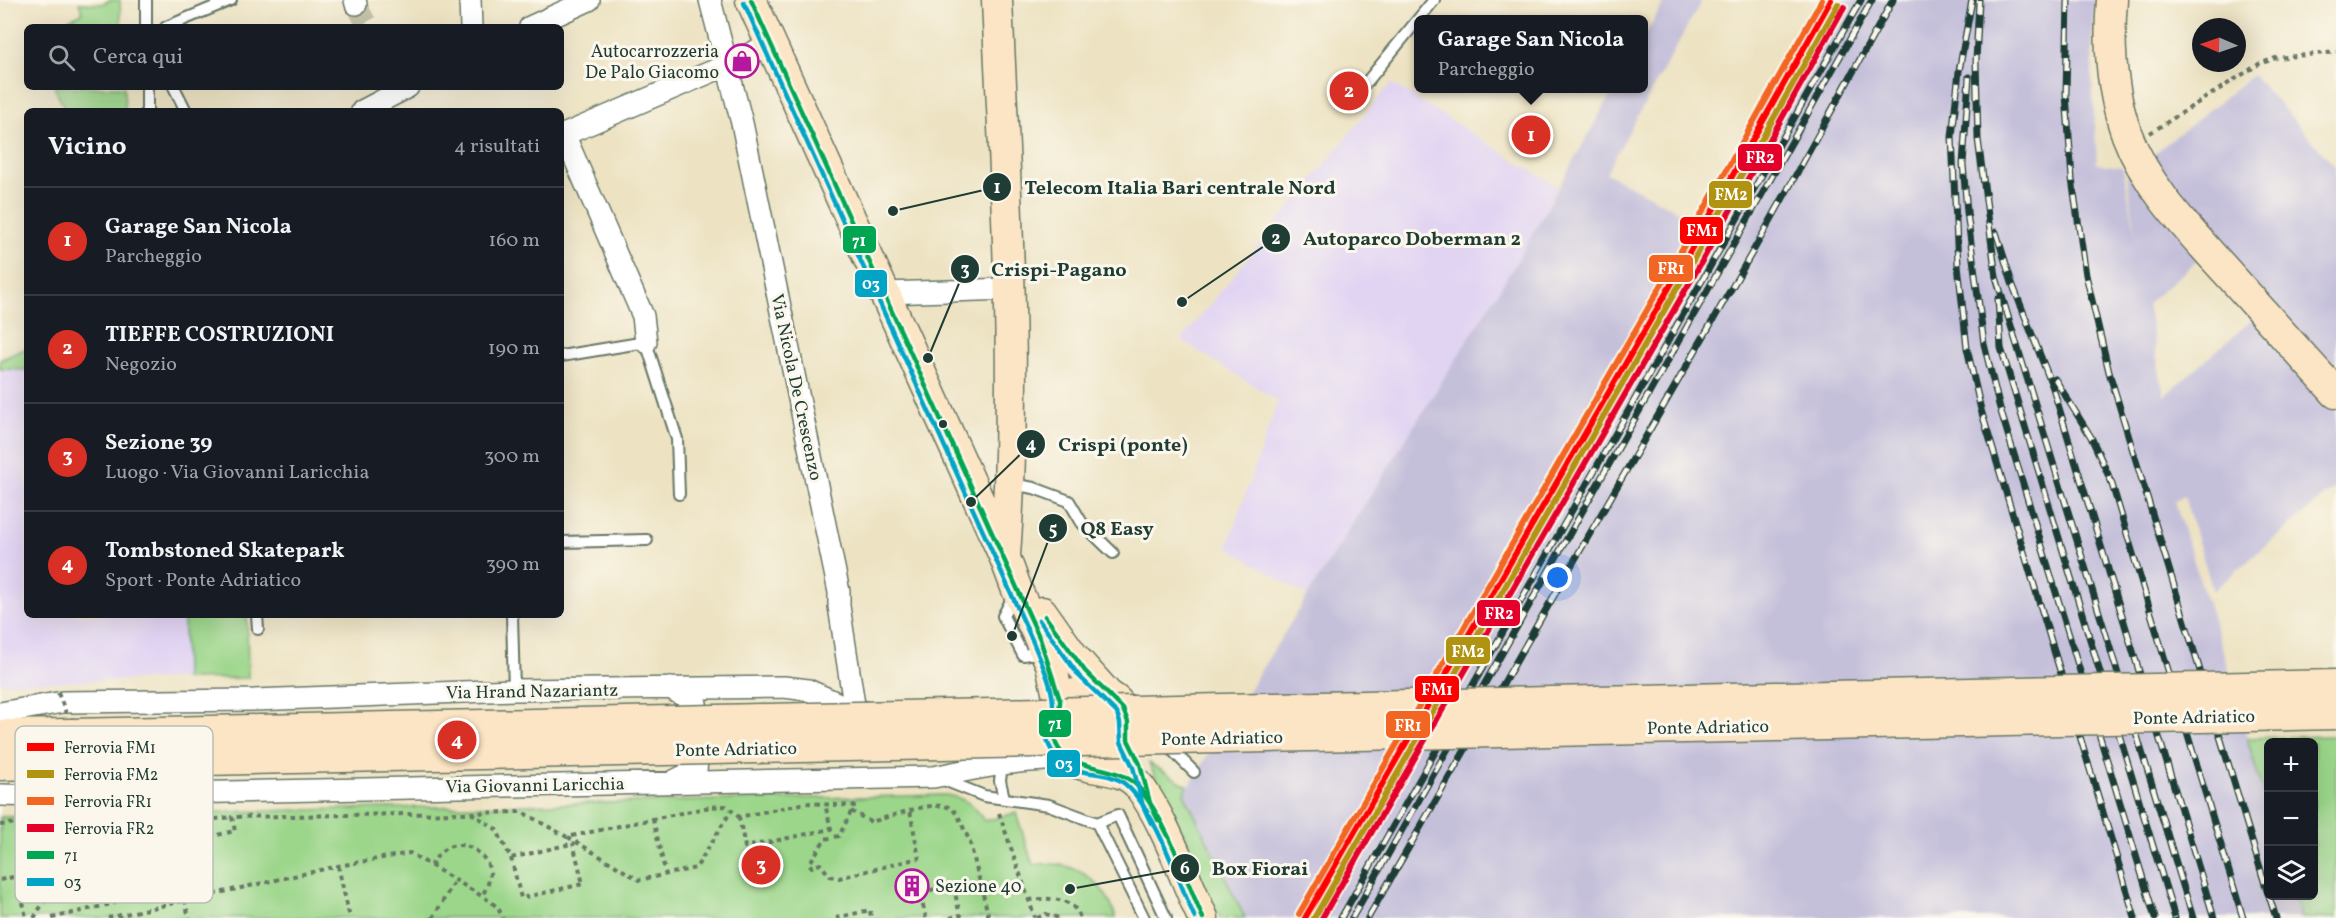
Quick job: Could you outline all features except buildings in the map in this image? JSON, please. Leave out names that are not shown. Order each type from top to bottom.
[{"type":"main road","points":[[751,0],[1005,558],[1051,664],[1060,706]]},
{"type":"main road","points":[[997,0],[1010,289],[1010,484],[1005,558],[1073,656],[1123,709],[1150,803],[1203,918]]},
{"type":"main road","points":[[2112,0],[2111,66],[2118,106],[2143,168],[2175,214],[2336,393]]},
{"type":"main road","name":"Ponte Adriatico","points":[[213,731],[2336,685]]},
{"type":"main road","points":[[1108,695],[1097,691],[1082,692],[1060,706],[1055,718],[1054,736],[1058,748],[1081,763],[1126,775],[1136,783],[1150,803]]},
{"type":"main road","name":"Ponte Adriatico","points":[[213,760],[2336,714]]},
{"type":"main road","points":[[1081,763],[1112,760],[1123,750],[1128,731]]},
{"type":"main road","name":"Ponte Adriatico","points":[[0,735],[15,735]]},
{"type":"main road","name":"Ponte Adriatico","points":[[0,765],[15,764]]},
{"type":"street","points":[[470,0],[471,24]]},
{"type":"street","points":[[537,24],[589,0]]},
{"type":"street","name":"Via Nicola De Crescenzo","points":[[710,0],[744,134],[839,592],[839,606],[855,711]]},
{"type":"street","points":[[564,135],[727,65],[770,44]]},
{"type":"street","points":[[367,108],[400,90]]},
{"type":"street","points":[[564,137],[643,316],[646,342]]},
{"type":"street","points":[[885,293],[1010,289]]},
{"type":"street","points":[[784,687],[765,697],[759,735],[770,770],[789,780]]},
{"type":"street","name":"Via Hrand Nazariantz","points":[[0,713],[63,702],[255,700],[514,690],[784,687],[808,690],[855,711],[1060,706]]},
{"type":"street","points":[[670,688],[696,703],[700,736],[696,770],[671,782]]},
{"type":"street","name":"Via Giovanni Laricchia","points":[[213,792],[933,777],[1002,764],[1047,759],[1081,763]]},
{"type":"street","name":"Via Giovanni Laricchia","points":[[0,795],[15,795]]},
{"type":"lane","points":[[146,0],[146,24]]},
{"type":"lane","points":[[173,24],[231,0]]},
{"type":"lane","points":[[1422,15],[1434,0]]},
{"type":"lane","points":[[1366,83],[1414,24]]},
{"type":"lane","points":[[147,90],[147,108]]},
{"type":"lane","points":[[176,90],[184,108]]},
{"type":"lane","points":[[564,356],[646,342],[677,439],[679,494]]},
{"type":"lane","points":[[1010,484],[1034,488],[1069,501],[1082,523],[1113,553]]},
{"type":"lane","points":[[564,542],[647,540]]},
{"type":"lane","points":[[257,618],[258,629]]},
{"type":"lane","points":[[512,618],[514,690]]},
{"type":"lane","points":[[1128,731],[1160,738],[1194,772]]},
{"type":"lane","points":[[1002,764],[1000,781],[1004,798]]},
{"type":"lane","points":[[933,777],[958,784],[984,796],[1049,805],[1097,823],[1118,815],[1166,918]]},
{"type":"lane","points":[[1097,823],[1144,918]]},
{"type":"path","points":[[2132,145],[2259,64],[2276,58],[2336,52]]},
{"type":"path","points":[[739,818],[806,803],[854,806],[838,836],[825,839],[809,864],[812,867],[820,864],[830,876],[839,878],[919,858],[910,812]]},
{"type":"path","points":[[567,837],[710,807],[726,806],[739,818],[746,847],[831,829],[825,804]]},
{"type":"path","points":[[851,811],[871,822],[935,804],[948,805],[956,813],[962,830],[969,839],[989,918]]},
{"type":"path","points":[[213,818],[232,816],[522,812],[639,880],[696,868],[731,810]]},
{"type":"path","points":[[470,812],[496,829],[511,858],[521,898],[584,884],[575,843]]},
{"type":"path","points":[[999,813],[1036,918],[1046,914],[1059,918]]},
{"type":"path","points":[[213,836],[235,831],[232,816]]},
{"type":"path","points":[[653,819],[666,874]]},
{"type":"path","points":[[0,825],[15,823]]},
{"type":"path","points":[[511,858],[575,843]]},
{"type":"path","points":[[431,866],[445,848],[454,845],[471,848],[486,861],[490,873],[482,896]]},
{"type":"path","points":[[213,894],[338,866],[410,853],[482,896],[498,908],[503,918]]},
{"type":"path","points":[[338,866],[350,918]]},
{"type":"path","points":[[0,880],[15,877]]},
{"type":"path","points":[[433,918],[455,880]]},
{"type":"path","points":[[926,918],[920,893],[953,884],[962,917],[950,918]]},
{"type":"path","points":[[1029,900],[1060,899],[1079,913],[1080,918]]},
{"type":"path","points":[[23,903],[26,918]]},
{"type":"path","points":[[34,918],[43,903]]},
{"type":"path","points":[[52,918],[115,903]]},
{"type":"path","points":[[108,918],[173,903]]},
{"type":"path","points":[[186,903],[189,918]]},
{"type":"path","points":[[836,918],[870,910],[872,918]]},
{"type":"shaded area","points":[[1665,0],[1702,0],[1606,173],[1698,222],[1822,0],[2096,0],[2093,19],[2092,79],[2097,164],[2123,167],[2137,241],[2127,175],[2253,75],[2336,167],[2336,486],[2213,591],[2184,496],[2174,500],[2221,644],[2264,796],[2264,900],[2296,900],[2301,918],[1245,918],[1184,793],[1516,263],[1612,93],[1648,93],[1648,30]],"holes":[[[2199,259],[2252,320],[2164,396],[2147,304]]]},
{"type":"shaded area","points":[[1391,83],[1558,187],[1516,263],[1307,596],[1227,547],[1278,401],[1181,340]]},
{"type":"shaded area","points":[[0,369],[24,370],[24,618],[184,618],[185,679],[0,683]]},
{"type":"green space","points":[[110,0],[120,0],[121,24],[58,24],[83,13],[79,3],[102,4]]},
{"type":"green space","points":[[56,90],[124,90],[125,108],[64,108]]},
{"type":"green space","points":[[24,349],[24,370],[0,369],[0,360]]},
{"type":"green space","points":[[184,618],[247,618],[248,678],[185,679]]},
{"type":"green space","points":[[2336,736],[2336,918],[2301,918],[2296,900],[2318,900],[2318,738],[2264,738],[2264,796],[2247,738]]},
{"type":"green space","points":[[1149,763],[1188,786],[1184,793],[1245,918],[1220,918]]},
{"type":"green space","points":[[944,795],[968,803],[977,810],[984,821],[1016,813],[1033,865],[1061,865],[1085,875],[1104,893],[1116,918],[0,918],[0,817],[15,817],[15,903],[213,903],[213,812]]},
{"type":"tunnel","points":[[356,4],[366,24]]},
{"type":"railway","points":[[1341,918],[1861,0]]},
{"type":"railway","points":[[1352,918],[1872,0]]},
{"type":"railway","points":[[1368,918],[1768,225],[1893,0]]},
{"type":"railway","points":[[1972,0],[1959,71],[1952,137],[1958,265],[1967,348],[1981,410],[2135,918]]},
{"type":"railway","points":[[1979,0],[1976,61],[1978,139],[1996,277],[2193,918]]},
{"type":"railway","points":[[2068,0],[2066,94],[2072,179],[2086,275],[2109,372],[2264,881]]},
{"type":"railway","points":[[1969,77],[1963,164],[1984,344],[1999,405],[2155,918]]},
{"type":"railway","points":[[1996,232],[2012,283],[2053,388],[2214,918]]},
{"type":"railway","points":[[1998,299],[2001,348],[2175,918]]},
{"type":"railway","points":[[2055,379],[2091,437],[2111,481],[2243,918]]},
{"type":"railway","points":[[2270,900],[2276,918]]},
{"type":"rail line","name":"FR1","points":[[1299,914],[1677,258],[1822,0]]},
{"type":"rail line","name":"FM1","points":[[1305,918],[1684,262],[1831,0]]},
{"type":"rail line","name":"FM2","points":[[1314,918],[1690,266],[1838,4]]},
{"type":"rail line","name":"FR2","points":[[1322,918],[1697,270],[1844,7]]},
{"type":"transit line","name":"71","points":[[751,0],[1040,639],[1060,700],[1053,732],[1059,749],[1067,758],[1117,773],[1140,789],[1168,835],[1203,918]]},
{"type":"transit line","name":"03","points":[[744,3],[1033,642],[1050,688],[1053,703],[1046,731],[1048,743],[1060,761],[1068,767],[1116,779],[1136,795],[1165,846],[1195,918]]},
{"type":"transit line","name":"71","points":[[1045,616],[1085,671],[1123,709],[1128,722],[1128,740],[1140,764],[1150,803],[1158,820]]},
{"type":"transit line","name":"03","points":[[1039,620],[1079,676],[1117,713],[1121,742],[1133,767],[1143,806],[1151,823]]},
{"type":"place","name":"Autocarrozzeria De Palo Giacomo","points":[[742,61]]},
{"type":"place","name":"TIEFFE COSTRUZIONI","points":[[1349,91]]},
{"type":"place","name":"Garage San Nicola","points":[[1531,135]]},
{"type":"place","name":"Telecom Italia Bari centrale Nord","points":[[893,211]]},
{"type":"place","name":"Autoparco Doberman 2","points":[[1182,302]]},
{"type":"place","name":"Crispi-Pagano","points":[[928,358]]},
{"type":"place","name":"Crispi (ponte)","points":[[971,502]]},
{"type":"place","name":"Q8 Easy","points":[[1012,636]]},
{"type":"place","name":"Tombstoned Skatepark","points":[[457,740]]},
{"type":"place","name":"Sezione 39","points":[[761,865]]},
{"type":"place","name":"Sezione 40","points":[[912,886]]},
{"type":"place","name":"Box Fiorai","points":[[1070,889]]}]
